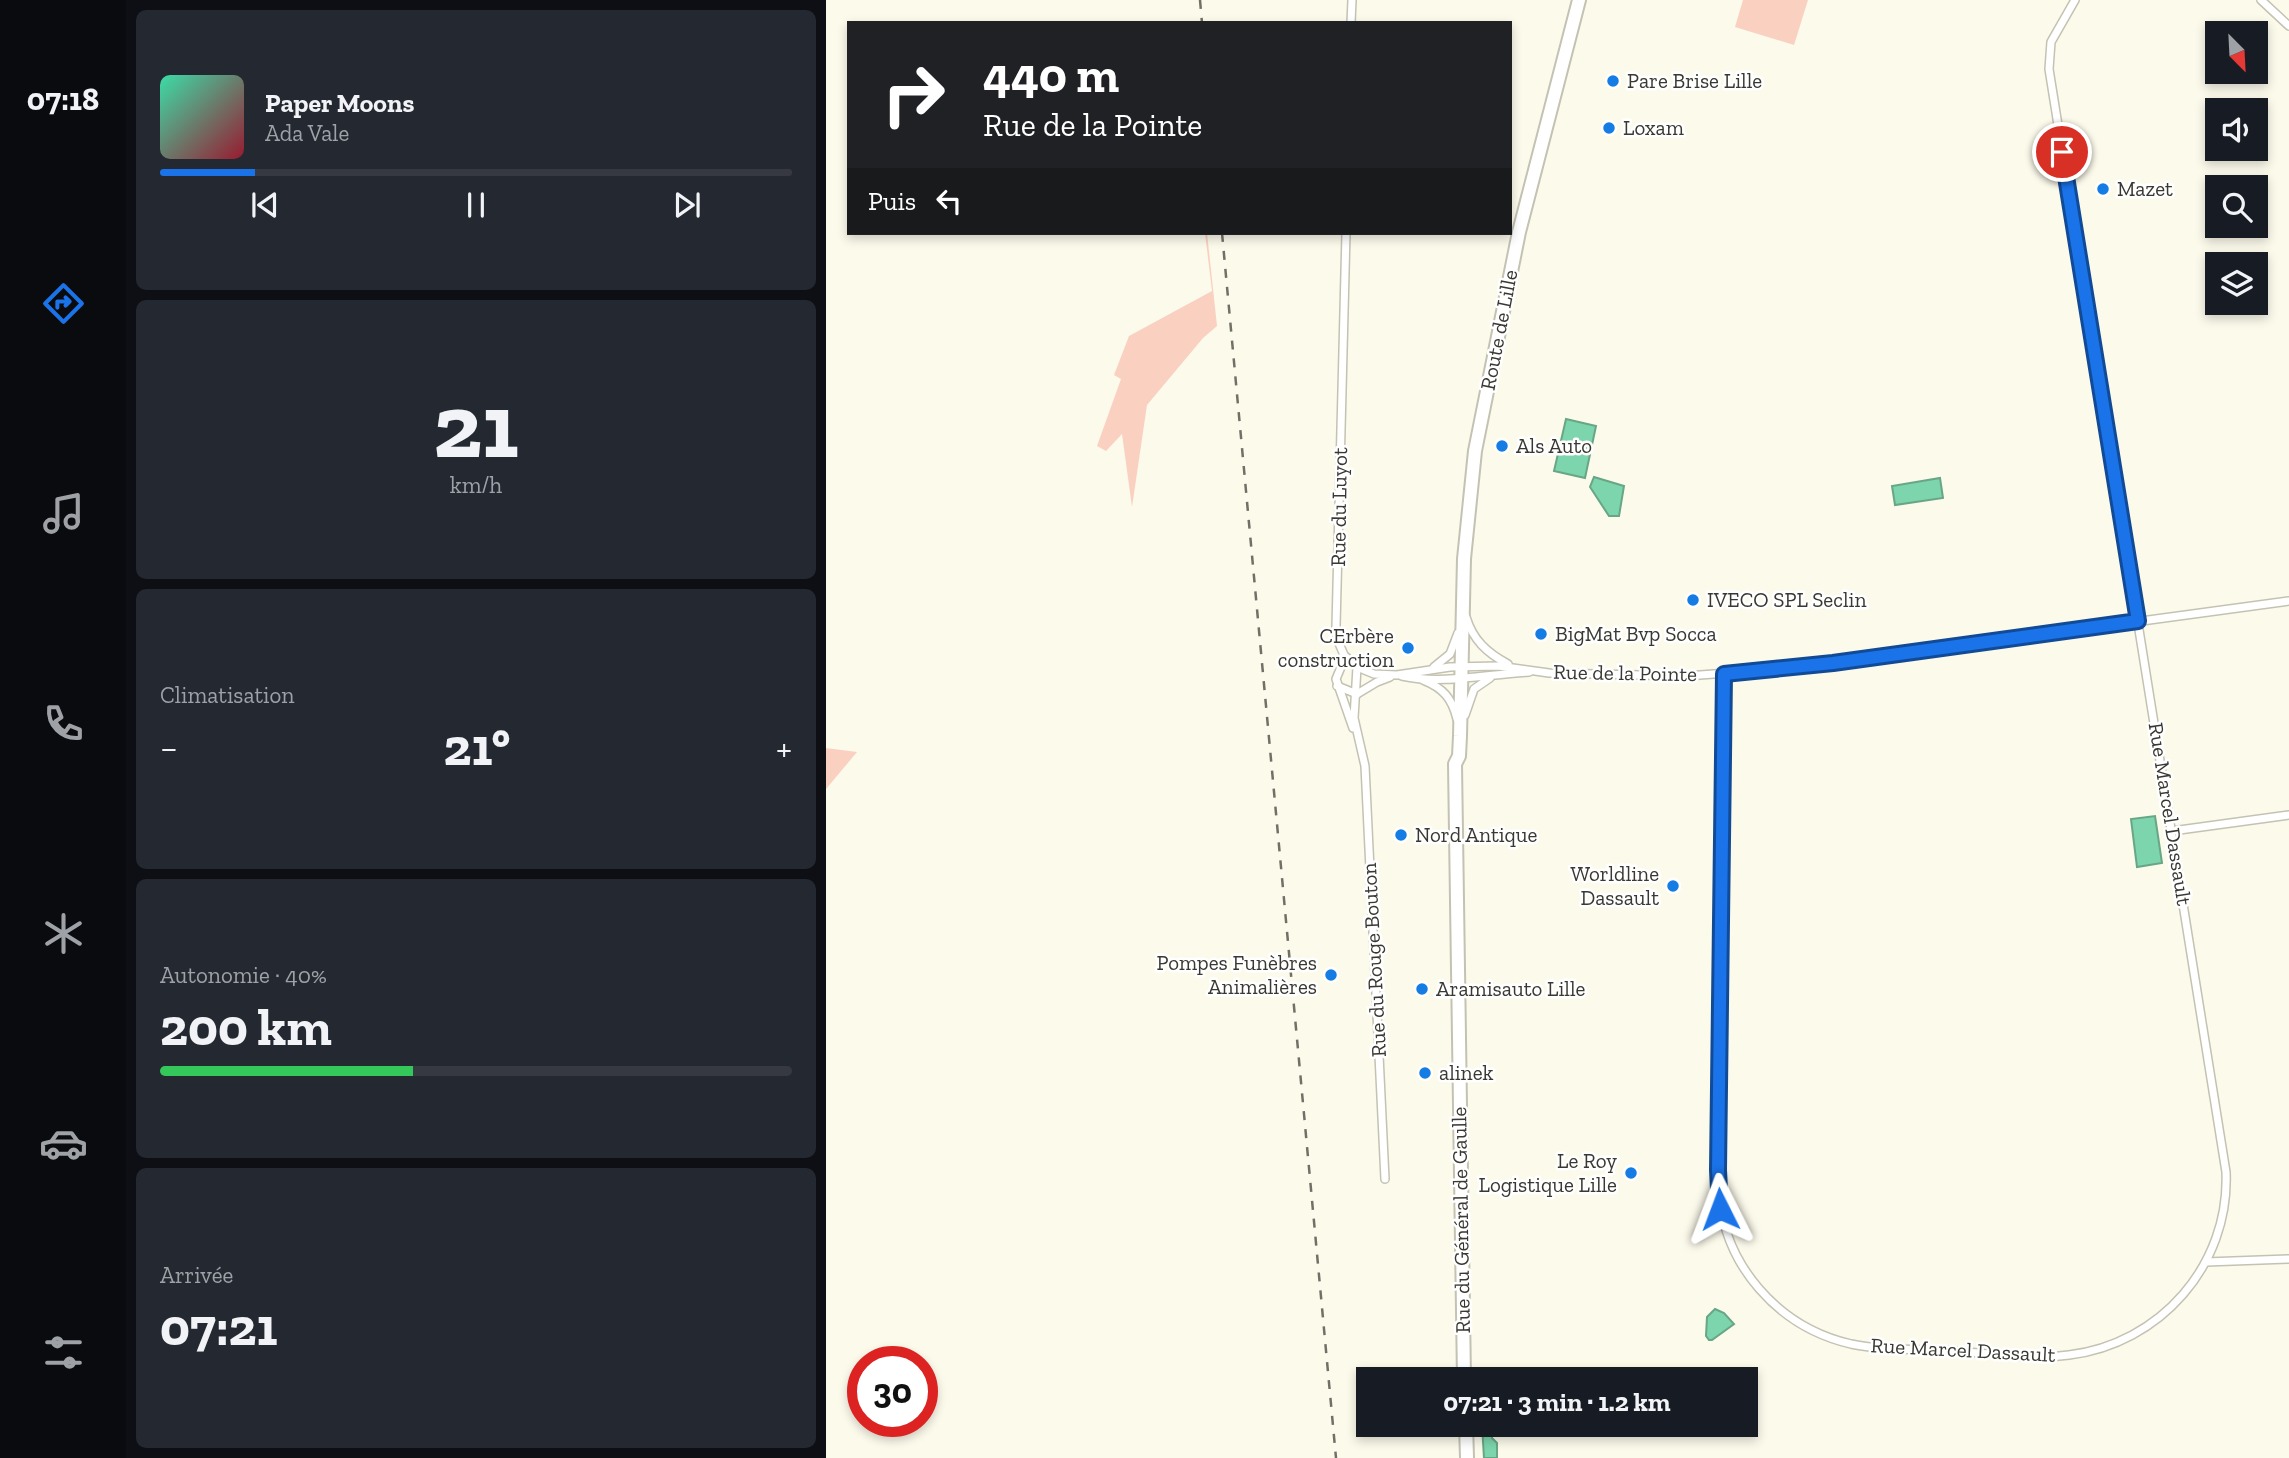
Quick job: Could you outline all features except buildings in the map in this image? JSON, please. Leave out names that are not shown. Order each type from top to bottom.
[{"type":"main road","name":"Route de Lille","points":[[1461,672],[1462,604],[1471,483],[1519,232],[1579,0]]},
{"type":"main road","name":"Rue du Général de Gaulle","points":[[1461,672],[1459,756],[1463,760],[1459,934],[1460,1200],[1464,1367]]},
{"type":"main road","points":[[1466,1437],[1467,1458]]},
{"type":"street","points":[[1352,0],[1352,21]]},
{"type":"street","name":"Rue Marcel Dassault","points":[[1724,674],[1719,1190],[1726,1234],[1738,1260],[1774,1305],[1797,1322],[1819,1334],[1853,1344],[2060,1356],[2101,1348],[2145,1328],[2184,1293],[2206,1262],[2222,1221],[2227,1172],[2049,69],[2051,41],[2075,0]]},
{"type":"street","points":[[2260,0],[2289,26]]},
{"type":"street","name":"Rue du Luyot","points":[[1346,235],[1336,626],[1339,646],[1357,667],[1374,674],[1397,675],[1429,670],[1461,672]]},
{"type":"street","name":"Rue de la Pointe","points":[[1461,672],[1511,666],[1543,672],[1656,677],[1724,674],[1852,661],[2289,601]]},
{"type":"street","points":[[1462,604],[1475,638],[1486,651],[1511,666]]},
{"type":"street","points":[[1429,670],[1454,649],[1462,604]]},
{"type":"street","points":[[1348,659],[1336,674],[1337,686],[1357,694],[1377,682],[1397,675],[1421,679],[1443,691],[1450,699],[1461,736]]},
{"type":"street","name":"Rue du Rouge Bouton","points":[[1357,667],[1354,713],[1365,766],[1385,1179]]},
{"type":"street","points":[[1421,679],[1461,672],[1543,672]]},
{"type":"street","points":[[1461,736],[1474,689],[1490,677],[1503,674]]},
{"type":"street","name":"Rue du Rouge Bouton","points":[[1337,686],[1359,741]]},
{"type":"street","points":[[2172,831],[2289,815]]},
{"type":"street","points":[[2206,1262],[2289,1259]]},
{"type":"shaded area","points":[[1743,0],[1808,0],[1794,45],[1735,27]]},
{"type":"shaded area","points":[[1205,235],[1217,326],[1203,338],[1147,405],[1132,507],[1122,434],[1106,451],[1097,446],[1121,379],[1114,375],[1129,336],[1212,291]]},
{"type":"shaded area","points":[[1566,419],[1596,426],[1585,478],[1554,471]]},
{"type":"shaded area","points":[[1594,477],[1624,486],[1619,516],[1609,516],[1590,487]]},
{"type":"shaded area","points":[[1940,478],[1943,498],[1895,505],[1892,486]]},
{"type":"shaded area","points":[[826,748],[857,752],[826,789]]},
{"type":"shaded area","points":[[2155,816],[2162,863],[2137,867],[2131,819]]},
{"type":"shaded area","points":[[1715,1309],[1724,1313],[1734,1324],[1709,1340],[1706,1336],[1707,1317]]},
{"type":"shaded area","points":[[1483,1437],[1492,1437],[1497,1443],[1497,1458],[1484,1458]]},
{"type":"railway","points":[[1200,0],[1202,21]]},
{"type":"railway","points":[[1222,235],[1336,1458]]},
{"type":"place","name":"Pare Brise Lille","points":[[1613,81]]},
{"type":"place","name":"Loxam","points":[[1609,128]]},
{"type":"place","name":"Mazet","points":[[2103,189]]},
{"type":"place","name":"Als Auto","points":[[1502,446]]},
{"type":"place","name":"IVECO SPL Seclin","points":[[1693,600]]},
{"type":"place","name":"BigMat Bvp Socca","points":[[1541,634]]},
{"type":"place","name":"CErbère construction","points":[[1408,648]]},
{"type":"place","name":"Nord Antique","points":[[1401,835]]},
{"type":"place","name":"Worldline Dassault","points":[[1673,886]]},
{"type":"place","name":"Pompes Funèbres Animalières","points":[[1331,975]]},
{"type":"place","name":"Aramisauto Lille","points":[[1422,989]]},
{"type":"place","name":"alinek","points":[[1425,1073]]},
{"type":"place","name":"Le Roy Logistique Lille","points":[[1631,1173]]},
{"type":"route","points":[[1720,1209],[1718,1170],[1724,674],[1833,663],[2138,621],[2062,152]]}]
